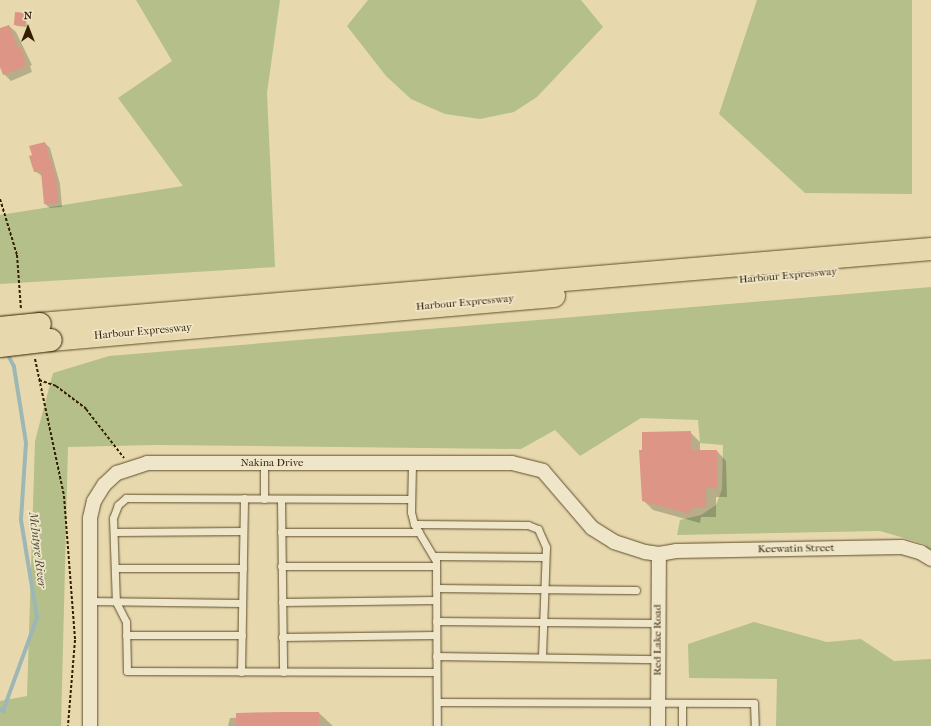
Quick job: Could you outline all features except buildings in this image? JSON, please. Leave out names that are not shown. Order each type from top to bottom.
[{"type":"main road","name":"Harbour Expressway","points":[[0,328],[931,249]]},
{"type":"main road","name":"Harbour Expressway","points":[[0,346],[38,325],[931,264]]},
{"type":"street","name":"Nakina Drive","points":[[90,726],[90,518],[94,502],[104,485],[117,473],[129,467],[147,463],[528,466],[543,472],[592,528],[620,544],[659,554]]},
{"type":"street","name":"Keewatin Street","points":[[659,554],[676,551],[902,547],[920,552],[931,559]]},
{"type":"street","name":"Red Lake Road","points":[[658,726],[657,623],[659,554]]},
{"type":"lane","points":[[264,463],[264,499]]},
{"type":"lane","points":[[412,464],[411,499],[414,524],[434,556],[436,566],[437,726]]},
{"type":"lane","points":[[411,499],[132,497],[121,502],[115,510],[114,532],[116,602],[126,622],[127,671],[436,672]]},
{"type":"lane","points":[[241,672],[244,498]]},
{"type":"lane","points":[[281,499],[283,672]]},
{"type":"lane","points":[[414,524],[532,525],[544,537],[545,557],[542,657]]},
{"type":"lane","points":[[114,532],[243,531]]},
{"type":"lane","points":[[281,532],[419,532]]},
{"type":"lane","points":[[434,556],[545,557]]},
{"type":"lane","points":[[281,566],[436,566]]},
{"type":"lane","points":[[115,568],[243,568]]},
{"type":"lane","points":[[436,588],[636,590]]},
{"type":"lane","points":[[282,602],[436,600]]},
{"type":"lane","points":[[90,601],[242,603]]},
{"type":"lane","points":[[436,621],[657,623]]},
{"type":"lane","points":[[126,635],[242,635]]},
{"type":"lane","points":[[282,637],[436,635]]},
{"type":"lane","points":[[436,656],[658,658]]},
{"type":"lane","points":[[437,702],[754,703],[755,726]]},
{"type":"lane","points":[[682,703],[682,726]]},
{"type":"path","points":[[0,199],[38,325]]},
{"type":"path","points":[[34,355],[64,496],[75,640],[68,726]]},
{"type":"path","points":[[39,380],[56,386],[86,409],[103,428],[129,467]]},
{"type":"green space","points":[[136,0],[280,0],[267,93],[275,267],[0,284],[0,215],[183,186],[118,98],[172,61]]},
{"type":"green space","points":[[368,0],[581,0],[603,27],[537,97],[514,112],[480,119],[445,114],[411,99],[386,76],[347,26]]},
{"type":"green space","points":[[757,0],[912,0],[912,194],[805,193],[719,114]]},
{"type":"green space","points":[[931,287],[931,555],[925,544],[880,531],[677,535],[680,520],[701,515],[716,505],[722,489],[723,445],[700,443],[698,420],[641,418],[580,456],[555,430],[521,449],[155,445],[68,447],[61,726],[0,726],[0,701],[27,696],[35,441],[53,373],[109,356]]},
{"type":"green space","points":[[754,622],[827,642],[861,639],[894,661],[931,659],[931,726],[776,726],[777,679],[689,678],[688,644]]},
{"type":"waterway","name":"McIntyre River","points":[[0,709],[3,711],[37,618],[21,520],[26,443],[14,367],[7,353]]}]
